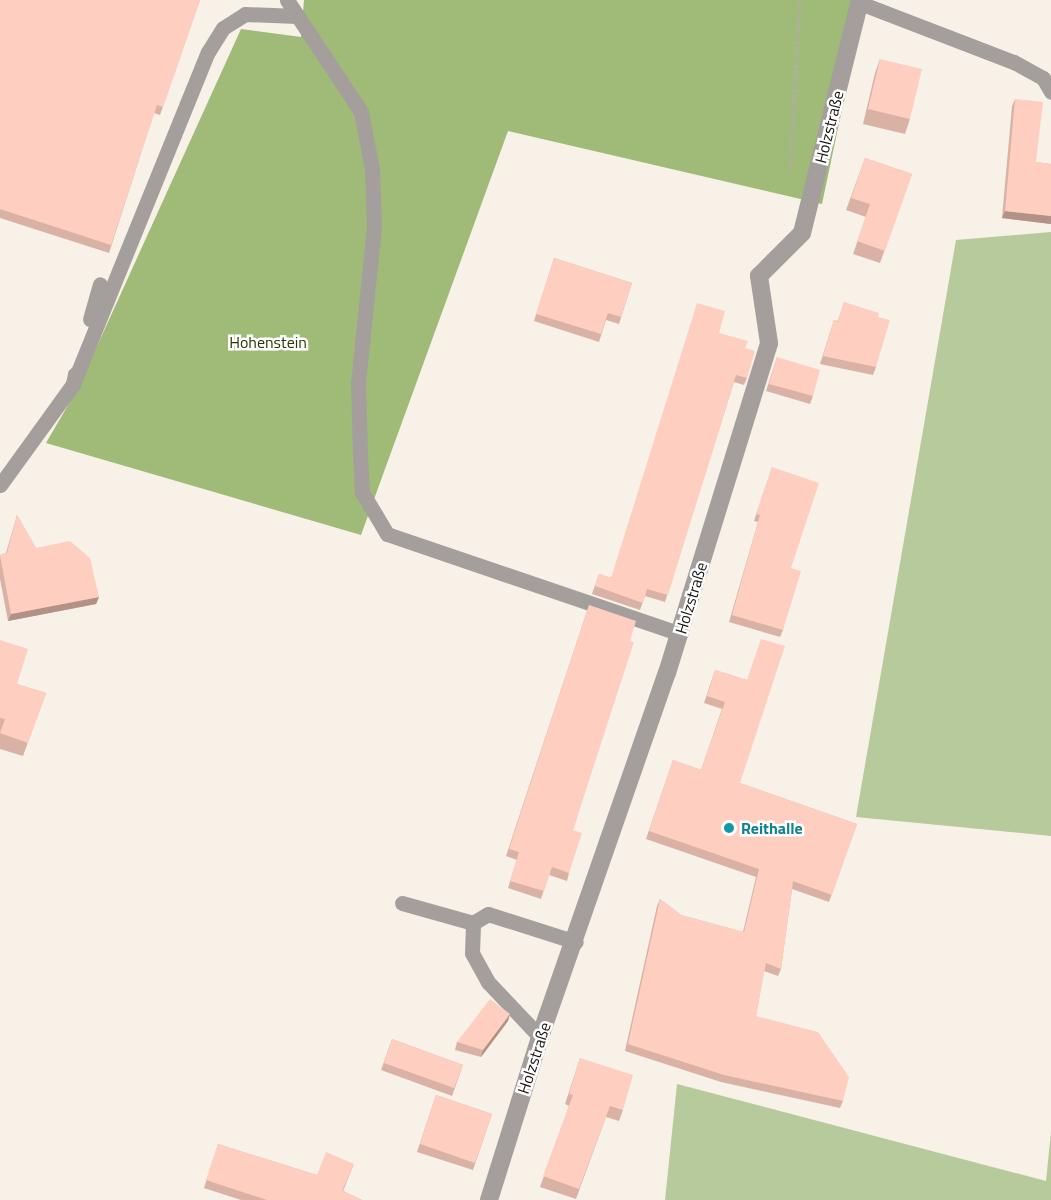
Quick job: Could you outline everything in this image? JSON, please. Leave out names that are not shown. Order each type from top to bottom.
[{"type":"street","name":"Holzstraße","points":[[489,1200],[540,1037],[576,942],[680,634],[769,343],[759,276],[802,233],[860,2]]},
{"type":"lane","points":[[287,0],[361,112],[372,169],[374,226],[358,383],[360,456],[362,492],[387,534],[680,634]]},
{"type":"lane","points":[[860,2],[1014,62],[1043,78],[1051,92]]},
{"type":"lane","points":[[0,485],[73,384],[208,52],[223,28],[245,14],[297,16]]},
{"type":"lane","points":[[73,384],[100,285]]},
{"type":"lane","points":[[402,903],[473,923],[488,915],[576,942]]},
{"type":"lane","points":[[473,923],[472,953],[488,982],[540,1037]]},
{"type":"path","points":[[791,181],[789,161],[800,0]]},
{"type":"green space","name":"Hohenstein","points":[[304,0],[865,0],[822,204],[508,131],[361,535],[46,443],[78,388],[241,29],[301,37]]},
{"type":"green space","points":[[1051,232],[1051,836],[856,817],[956,240]]},
{"type":"green space","points":[[677,1084],[1046,1181],[1051,1132],[1051,1200],[665,1200]]},
{"type":"building","points":[[0,0],[200,0],[163,107],[157,105],[111,245],[0,209]]},
{"type":"building","points":[[880,59],[922,69],[910,119],[868,109]]},
{"type":"building","points":[[1015,99],[1043,102],[1036,162],[1051,164],[1051,216],[1005,211]]},
{"type":"building","points":[[865,158],[912,174],[885,251],[857,241],[870,204],[851,198]]},
{"type":"building","points":[[554,258],[632,283],[621,317],[608,313],[601,334],[536,314]]},
{"type":"building","points":[[844,302],[879,313],[878,317],[890,320],[876,367],[823,356],[834,320],[838,322]]},
{"type":"building","points":[[697,303],[725,311],[719,333],[748,341],[745,348],[755,351],[747,378],[736,375],[668,595],[647,589],[643,603],[595,586],[599,574],[611,578]]},
{"type":"building","points":[[777,357],[820,370],[813,396],[769,384]]},
{"type":"building","points":[[772,467],[819,483],[791,568],[801,571],[783,630],[732,615],[760,515],[756,514]]},
{"type":"building","points":[[17,515],[36,548],[70,541],[90,558],[99,597],[11,614],[0,555],[7,553]]},
{"type":"building","points":[[589,605],[636,621],[630,641],[634,642],[573,830],[582,833],[569,873],[552,867],[544,891],[510,881],[519,852],[509,849]]},
{"type":"building","points":[[761,639],[785,646],[740,783],[857,824],[832,895],[793,881],[781,969],[766,963],[756,1016],[818,1032],[849,1077],[843,1101],[724,1075],[628,1044],[660,899],[681,915],[744,932],[759,869],[649,831],[673,760],[701,770],[725,702],[707,696],[715,670],[747,680]]},
{"type":"building","points":[[0,640],[28,649],[17,684],[46,693],[28,743],[0,733],[5,719],[0,718]]},
{"type":"building","points":[[490,999],[510,1014],[483,1050],[457,1042]]},
{"type":"building","points":[[392,1039],[463,1065],[454,1088],[384,1063]]},
{"type":"building","points":[[580,1058],[633,1075],[623,1110],[610,1106],[579,1189],[543,1176],[573,1095],[569,1094]]},
{"type":"building","points":[[436,1095],[492,1114],[475,1163],[420,1144]]},
{"type":"building","points":[[218,1144],[317,1175],[326,1152],[354,1164],[342,1191],[362,1200],[267,1200],[206,1180]]},
{"type":"place","name":"Reithalle","points":[[729,828]]}]
